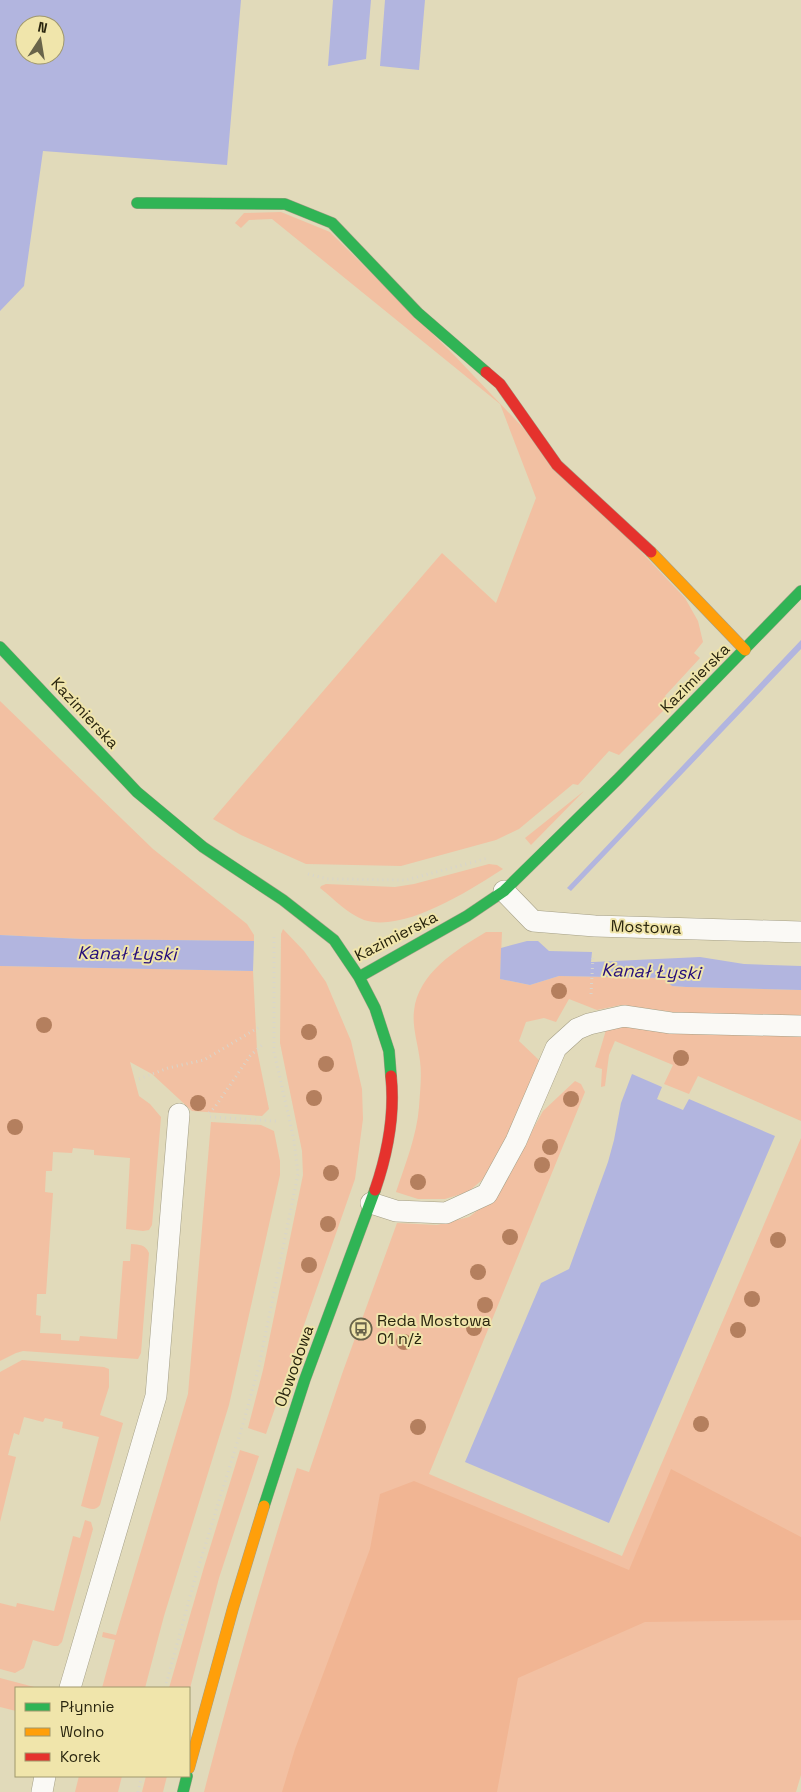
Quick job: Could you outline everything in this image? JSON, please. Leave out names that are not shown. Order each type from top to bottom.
[{"type":"street","points":[[137,203],[286,204],[332,222],[418,313],[500,384],[557,465],[659,559],[746,650]]},
{"type":"street","name":"Kazimierska","points":[[0,647],[137,792],[204,847],[284,900],[334,940],[359,977],[467,916],[504,891],[618,780],[746,650],[801,591]]},
{"type":"street","name":"Obwodowa","points":[[190,1764],[232,1608],[281,1450],[379,1178],[389,1131],[393,1092],[389,1051],[375,1008],[359,977]]},
{"type":"street","points":[[183,1792],[187,1777]]},
{"type":"lane","name":"Mostowa","points":[[504,891],[533,921],[595,926],[801,932]]},
{"type":"lane","points":[[371,1203],[396,1211],[446,1213],[487,1194],[516,1141],[556,1048],[577,1029],[589,1024],[624,1016],[671,1023],[801,1026]]},
{"type":"lane","points":[[70,1687],[156,1396],[179,1114]]},
{"type":"lane","points":[[42,1792],[45,1777]]},
{"type":"path","points":[[307,874],[327,879],[406,880],[485,859],[492,860]]},
{"type":"path","points":[[165,1687],[196,1576],[259,1366],[298,1174],[294,1140],[274,1052],[274,936],[268,930]]},
{"type":"path","points":[[592,978],[593,962]]},
{"type":"path","points":[[139,1079],[168,1068],[204,1060],[261,1026]]},
{"type":"path","points":[[262,1045],[250,1056],[215,1107],[205,1116],[276,1121]]},
{"type":"path","points":[[138,1792],[142,1777]]},
{"type":"shaded area","points":[[281,212],[330,232],[454,355],[685,598],[698,621],[703,642],[694,653],[700,658],[665,696],[671,703],[619,755],[609,751],[578,785],[573,784],[519,829],[496,840],[401,866],[306,864],[241,835],[213,819],[442,553],[496,603],[536,498],[500,404],[272,219],[249,220],[241,228],[235,223],[244,213]]},
{"type":"shaded area","points":[[0,701],[153,849],[247,924],[254,935],[254,941],[83,939],[0,935]]},
{"type":"shaded area","points":[[584,791],[531,845],[525,838]]},
{"type":"shaded area","points":[[489,864],[497,865],[503,869],[455,898],[417,915],[398,920],[380,922],[364,920],[347,910],[320,888],[326,884],[395,887],[414,884]]},
{"type":"shaded area","points":[[283,929],[304,951],[326,982],[351,1041],[362,1089],[363,1119],[355,1179],[266,1434],[248,1428],[263,1370],[303,1175],[302,1151],[280,1043],[281,934]]},
{"type":"shaded area","points":[[486,932],[502,932],[500,979],[530,985],[559,976],[663,978],[672,986],[801,990],[801,1015],[687,1014],[621,1005],[597,1010],[569,999],[556,1022],[544,1018],[526,1022],[519,1041],[540,1061],[504,1147],[488,1175],[468,1192],[445,1199],[418,1199],[396,1192],[407,1161],[418,1118],[421,1066],[414,1029],[414,1011],[417,997],[423,985],[440,964]]},
{"type":"shaded area","points":[[0,966],[253,971],[257,1050],[269,1109],[262,1116],[192,1111],[152,1074],[130,1062],[139,1096],[150,1104],[161,1117],[152,1225],[149,1230],[126,1229],[130,1158],[94,1155],[94,1150],[73,1148],[72,1153],[53,1152],[52,1171],[46,1171],[45,1192],[53,1193],[46,1294],[37,1294],[36,1315],[41,1316],[40,1333],[61,1334],[61,1340],[79,1341],[80,1336],[117,1339],[123,1261],[130,1261],[131,1244],[142,1246],[149,1253],[141,1353],[138,1359],[23,1351],[0,1361]]},
{"type":"shaded area","points":[[615,1023],[801,1035],[801,1121],[698,1076],[689,1094],[664,1084],[673,1065],[615,1041],[609,1055],[605,1086],[601,1087],[602,1069],[595,1067],[606,1030]]},
{"type":"shaded area","points":[[575,1081],[581,1084],[585,1092],[429,1474],[622,1556],[801,1138],[801,1775],[796,1792],[204,1792],[248,1629],[297,1468],[309,1472],[342,1374],[397,1223],[437,1225],[469,1217],[496,1196],[543,1111]]},
{"type":"shaded area","points":[[211,1122],[261,1125],[274,1131],[280,1161],[280,1175],[229,1405],[164,1616],[145,1687],[102,1687],[115,1640],[102,1637],[103,1632],[116,1635],[188,1394]]},
{"type":"shaded area","points":[[22,1360],[109,1369],[109,1387],[100,1415],[123,1423],[100,1505],[96,1508],[92,1509],[81,1506],[99,1437],[62,1428],[63,1422],[45,1418],[43,1422],[24,1417],[19,1435],[14,1433],[8,1455],[16,1457],[0,1522],[0,1372]]},
{"type":"shaded area","points":[[240,1450],[259,1456],[219,1578],[190,1688],[169,1687]]},
{"type":"shaded area","points":[[671,1469],[801,1537],[801,1620],[645,1622],[518,1678],[497,1792],[282,1792],[295,1749],[370,1549],[380,1494],[414,1481],[629,1570]]},
{"type":"shaded area","points":[[85,1520],[91,1522],[93,1529],[62,1642],[58,1646],[54,1646],[33,1640],[24,1668],[15,1673],[0,1669],[0,1603],[16,1607],[17,1603],[54,1611],[73,1536],[80,1538]]},
{"type":"shaded area","points":[[0,1678],[34,1687],[15,1687],[15,1711],[0,1707]]},
{"type":"shaded area","points":[[79,1777],[122,1777],[118,1792],[75,1792]]},
{"type":"shaded area","points":[[146,1777],[167,1777],[163,1792],[142,1792]]},
{"type":"water","points":[[0,0],[241,0],[227,165],[43,151],[24,286],[0,311]]},
{"type":"water","points":[[333,0],[371,0],[366,59],[328,66]]},
{"type":"water","points":[[385,0],[425,0],[419,70],[380,66]]},
{"type":"water","points":[[801,640],[801,649],[571,891],[567,888]]},
{"type":"water","name":"Kanał Łyski","points":[[0,935],[83,939],[254,941],[253,971],[0,966]]},
{"type":"water","name":"Kanał Łyski","points":[[527,941],[538,941],[549,951],[592,952],[591,962],[700,957],[744,964],[801,966],[801,990],[672,986],[663,978],[559,976],[530,985],[500,979],[501,948]]},
{"type":"water","points":[[632,1074],[662,1087],[657,1099],[683,1110],[689,1099],[775,1136],[609,1523],[465,1462],[541,1283],[569,1269],[608,1162],[621,1103]]},
{"type":"traffic: fast","points":[[137,203],[285,204],[332,223],[418,313],[486,372]]},
{"type":"traffic: fast","points":[[359,977],[467,916],[504,891],[618,779],[801,591]]},
{"type":"traffic: fast","points":[[0,647],[137,792],[203,847],[283,900],[334,940],[359,977],[375,1008],[389,1051],[391,1076]]},
{"type":"traffic: fast","points":[[264,1506],[305,1379],[375,1190]]},
{"type":"traffic: fast","points":[[183,1792],[187,1777]]},
{"type":"traffic: slow","points":[[651,552],[745,650]]},
{"type":"traffic: slow","points":[[190,1764],[233,1608],[264,1506]]},
{"type":"traffic: jam","points":[[486,372],[500,384],[557,465],[651,552]]},
{"type":"traffic: jam","points":[[375,1190],[389,1134],[392,1104],[391,1076]]},
{"type":"place","name":"Reda Mostowa 01 n/ż","points":[[361,1329]]}]
